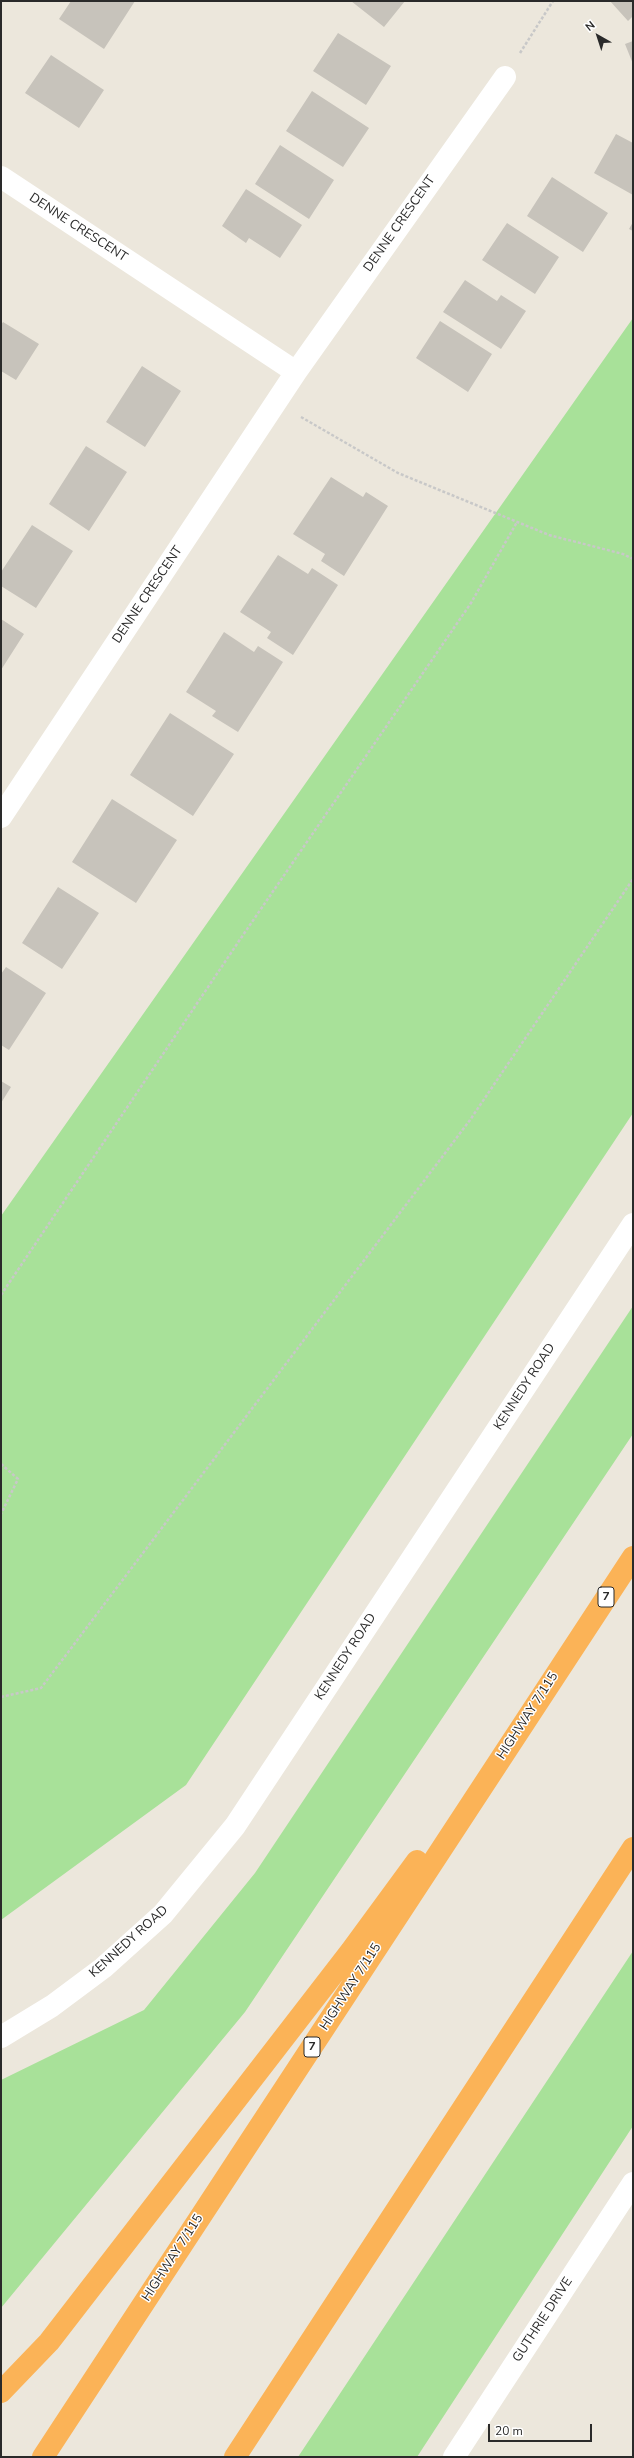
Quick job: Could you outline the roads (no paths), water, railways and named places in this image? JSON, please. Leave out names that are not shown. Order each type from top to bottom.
[{"type":"highway","name":"HIGHWAY 7/115","points":[[43,2457],[633,1557]]},
{"type":"highway","points":[[1,2392],[49,2342],[346,1958],[580,1637]]},
{"type":"highway","points":[[235,2457],[633,1848]]},
{"type":"street","name":"DENNE CRESCENT","points":[[1,817],[296,372],[505,77]]},
{"type":"street","name":"DENNE CRESCENT","points":[[1,177],[296,372]]},
{"type":"street","name":"KENNEDY ROAD","points":[[1,2037],[52,2006],[103,1968],[163,1914],[234,1826],[633,1224]]},
{"type":"street","name":"GUTHRIE DRIVE","points":[[454,2457],[633,2183]]}]
